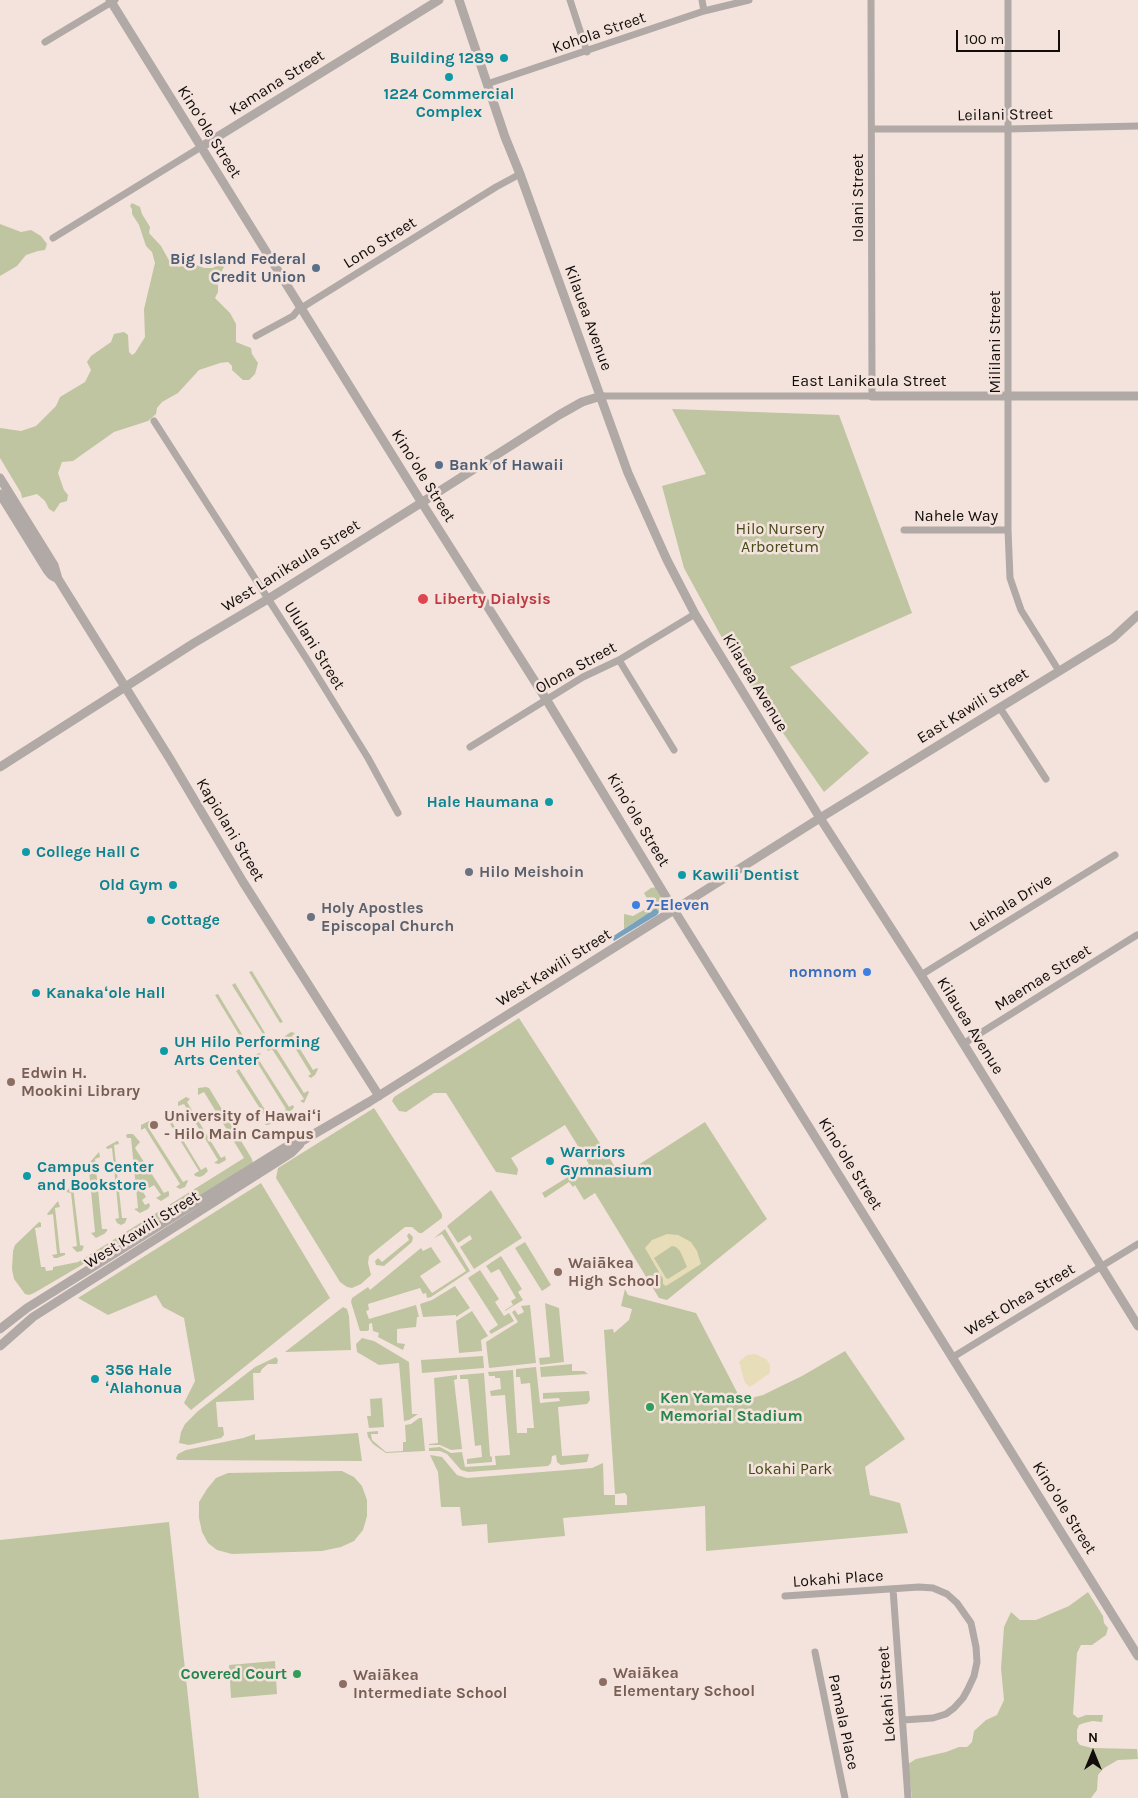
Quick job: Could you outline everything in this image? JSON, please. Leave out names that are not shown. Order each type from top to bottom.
[{"type":"street","name":"Kamana Street","points":[[53,238],[439,0]]},
{"type":"street","name":"Kilauea Avenue","points":[[459,0],[505,138],[520,174],[632,483],[667,560],[695,614],[820,818],[921,975],[1138,1326]]},
{"type":"street","points":[[570,0],[587,52]]},
{"type":"street","points":[[702,0],[704,11]]},
{"type":"street","name":"Kohola Street","points":[[487,84],[587,52],[704,11],[748,0]]},
{"type":"street","name":"Iolani Street","points":[[871,0],[872,396]]},
{"type":"street","name":"Mililani Street","points":[[1008,0],[1008,530],[1010,578],[1021,610],[1060,671]]},
{"type":"street","name":"Kinoʻole Street","points":[[112,1],[300,308],[546,699],[674,910],[1138,1656]]},
{"type":"street","points":[[45,42],[112,1]]},
{"type":"street","name":"Leilani Street","points":[[872,129],[1008,129],[1138,126]]},
{"type":"street","name":"Lono Street","points":[[256,336],[293,316],[300,308],[496,186],[520,174]]},
{"type":"street","name":"East Lanikaula Street","points":[[600,396],[1138,396]]},
{"type":"street","name":"West Lanikaula Street","points":[[0,766],[194,644],[268,600],[559,414],[582,402],[600,396]]},
{"type":"street","name":"Ululani Street","points":[[154,421],[308,661],[368,758],[398,813]]},
{"type":"street","name":"Kapiolani Street","points":[[0,478],[54,565],[58,579],[243,882],[379,1096]]},
{"type":"street","name":"Kapiolani Street","points":[[0,494],[47,570],[58,579]]},
{"type":"street","name":"Nahele Way","points":[[904,530],[1008,530]]},
{"type":"street","name":"Olona Street","points":[[470,747],[583,677],[619,660],[695,614]]},
{"type":"street","name":"East Kawili Street","points":[[820,818],[1112,638],[1138,615]]},
{"type":"street","points":[[619,660],[674,750]]},
{"type":"street","points":[[1000,708],[1046,779]]},
{"type":"street","name":"West Kawili Street","points":[[0,1329],[26,1308],[284,1148],[302,1141],[379,1096],[820,818]]},
{"type":"street","name":"Leihala Drive","points":[[921,975],[1115,855]]},
{"type":"street","name":"Maemae Street","points":[[963,1044],[1137,935]]},
{"type":"street","name":"West Kawili Street","points":[[0,1346],[33,1317],[291,1153],[302,1141]]},
{"type":"street","name":"West Ohea Street","points":[[953,1357],[1138,1244]]},
{"type":"street","name":"Lokahi Place","points":[[785,1596],[919,1587],[933,1588],[947,1594],[957,1603],[970,1624],[976,1648],[977,1662],[974,1676],[963,1698],[946,1714],[933,1718],[903,1720]]},
{"type":"street","name":"Lokahi Street","points":[[893,1589],[908,1798]]},
{"type":"street","name":"Pamala Place","points":[[815,1652],[845,1798]]},
{"type":"green space","points":[[132,203],[140,207],[150,227],[149,233],[161,246],[171,264],[179,267],[189,260],[193,260],[197,265],[204,268],[213,268],[220,262],[224,267],[218,278],[218,292],[215,298],[230,313],[236,324],[236,342],[251,348],[252,354],[258,363],[255,374],[249,380],[243,380],[232,370],[232,366],[228,362],[199,370],[178,393],[162,402],[157,408],[156,414],[148,421],[114,432],[73,461],[62,462],[58,473],[64,490],[68,495],[67,501],[60,503],[54,512],[49,509],[45,501],[37,494],[22,498],[21,493],[0,458],[0,428],[21,431],[36,426],[56,406],[60,397],[85,382],[91,370],[87,362],[91,356],[111,342],[114,334],[124,332],[128,335],[129,352],[132,355],[145,337],[144,309],[155,263],[152,252],[146,246],[139,225],[132,214],[130,206]]},
{"type":"green space","points":[[0,224],[21,232],[31,230],[41,236],[47,244],[45,250],[26,255],[17,266],[0,276]]},
{"type":"green space","name":"Hilo Nursery Arboretum","points":[[672,409],[839,415],[912,613],[790,667],[869,753],[824,792],[740,671],[684,568],[662,486],[706,474]]},
{"type":"green space","points":[[656,887],[661,896],[659,912],[656,908],[624,929],[624,914],[633,916],[651,906],[644,893]]},
{"type":"green space","points":[[252,971],[283,1022],[280,1023],[249,972]]},
{"type":"green space","points":[[235,983],[265,1033],[263,1034],[232,985]]},
{"type":"green space","points":[[218,994],[248,1044],[246,1046],[215,995]]},
{"type":"green space","points":[[519,1018],[621,1176],[705,1122],[767,1219],[667,1300],[659,1298],[595,1193],[584,1200],[575,1185],[573,1187],[569,1182],[545,1198],[542,1193],[589,1164],[565,1125],[511,1158],[518,1169],[517,1175],[496,1172],[446,1093],[434,1093],[406,1112],[399,1111],[392,1101],[394,1097]]},
{"type":"green space","points":[[291,1032],[295,1033],[292,1036],[313,1070],[318,1069],[311,1078],[308,1076],[311,1074],[289,1038],[284,1039]]},
{"type":"green space","points":[[276,1041],[279,1044],[275,1047],[304,1093],[309,1092],[304,1103],[300,1101],[304,1099],[272,1049],[268,1051],[267,1049]]},
{"type":"green space","points":[[259,1053],[261,1054],[257,1057],[289,1107],[293,1105],[294,1107],[287,1113],[283,1112],[286,1109],[255,1059],[250,1060],[251,1057]]},
{"type":"green space","points":[[239,1069],[271,1119],[276,1118],[275,1121],[265,1125],[268,1121],[236,1071]]},
{"type":"green space","points":[[198,1088],[209,1088],[252,1159],[253,1163],[251,1166],[34,1293],[25,1294],[14,1279],[12,1269],[13,1251],[15,1245],[39,1222],[41,1227],[35,1228],[41,1267],[45,1267],[46,1271],[53,1270],[53,1267],[78,1262],[244,1158],[204,1092],[198,1095]]},
{"type":"green space","points":[[186,1097],[190,1099],[187,1102],[221,1158],[225,1156],[226,1160],[219,1164],[214,1163],[218,1160],[184,1104],[178,1106],[178,1102]]},
{"type":"green space","points":[[374,1108],[442,1214],[442,1218],[422,1233],[419,1233],[412,1227],[405,1227],[369,1256],[368,1263],[371,1275],[361,1284],[352,1288],[340,1282],[276,1178],[278,1168]]},
{"type":"green space","points":[[149,1121],[153,1123],[148,1127],[183,1182],[188,1181],[185,1187],[180,1189],[176,1187],[180,1184],[145,1128],[141,1130],[141,1125]]},
{"type":"green space","points":[[172,1122],[201,1170],[206,1167],[208,1171],[204,1175],[200,1177],[195,1176],[194,1174],[199,1171],[170,1124]]},
{"type":"green space","points":[[133,1134],[140,1142],[135,1148],[164,1193],[169,1192],[169,1196],[161,1201],[156,1198],[161,1195],[154,1185],[149,1188],[145,1184],[140,1187],[146,1197],[142,1200],[145,1205],[149,1203],[150,1206],[140,1213],[134,1209],[138,1208],[131,1138],[127,1138],[126,1135]]},
{"type":"green space","points":[[117,1141],[119,1144],[114,1145],[122,1218],[127,1218],[125,1223],[121,1225],[115,1219],[119,1218],[112,1148],[107,1149],[106,1147]]},
{"type":"green space","points":[[99,1152],[100,1157],[95,1159],[102,1229],[107,1229],[107,1231],[96,1238],[91,1233],[95,1232],[89,1170],[84,1169]]},
{"type":"green space","points":[[76,1180],[78,1181],[78,1186],[73,1187],[80,1245],[84,1246],[82,1251],[77,1252],[72,1247],[77,1246],[71,1193],[66,1192]]},
{"type":"green space","points":[[261,1183],[330,1298],[191,1410],[184,1403],[195,1381],[184,1318],[163,1307],[156,1295],[108,1315],[78,1298]]},
{"type":"green space","points":[[491,1190],[522,1238],[474,1269],[460,1247],[472,1239],[470,1235],[458,1243],[447,1226]]},
{"type":"green space","points":[[58,1201],[60,1207],[55,1208],[60,1253],[65,1253],[65,1255],[54,1258],[52,1255],[57,1254],[53,1214],[47,1214]]},
{"type":"green space","points":[[445,1229],[470,1271],[431,1297],[427,1298],[426,1293],[423,1294],[420,1288],[368,1304],[369,1310],[366,1311],[369,1319],[416,1305],[419,1317],[417,1317],[416,1327],[397,1329],[397,1343],[405,1344],[403,1350],[378,1337],[379,1333],[373,1331],[372,1323],[369,1324],[369,1330],[360,1331],[351,1302],[352,1298],[368,1287],[370,1290],[421,1248],[423,1251],[431,1247],[441,1262],[420,1276],[432,1293],[466,1271],[442,1234],[434,1238]]},
{"type":"green space","points":[[409,1233],[413,1237],[412,1242],[384,1266],[376,1265],[375,1261],[378,1258],[382,1262],[409,1240],[407,1236]]},
{"type":"green space","points":[[525,1242],[551,1285],[542,1291],[515,1248]]},
{"type":"green space","points":[[501,1256],[522,1289],[518,1292],[523,1300],[505,1311],[513,1305],[511,1301],[516,1298],[499,1269],[491,1273],[486,1266]]},
{"type":"green space","points":[[480,1270],[499,1299],[495,1302],[504,1316],[509,1313],[514,1321],[491,1334],[489,1331],[498,1325],[468,1278]]},
{"type":"green space","points":[[455,1286],[470,1308],[456,1317],[456,1315],[423,1317],[420,1304],[432,1300]]},
{"type":"green space","name":"Lokahi Park","points":[[625,1289],[628,1295],[696,1313],[738,1394],[751,1398],[763,1395],[802,1376],[845,1351],[905,1439],[865,1467],[870,1495],[900,1503],[908,1533],[706,1551],[705,1506],[563,1518],[565,1536],[488,1543],[487,1524],[462,1526],[460,1507],[441,1507],[438,1472],[430,1455],[442,1457],[457,1475],[467,1478],[592,1468],[603,1463],[604,1495],[615,1495],[615,1505],[627,1505],[625,1493],[615,1494],[604,1330],[613,1329],[614,1333],[629,1320],[632,1309],[621,1306]]},
{"type":"green space","points":[[545,1303],[559,1308],[564,1362],[540,1365],[539,1358],[550,1357]]},
{"type":"green space","points":[[530,1305],[536,1363],[489,1368],[486,1342],[518,1322],[512,1312],[515,1310],[518,1315],[524,1312],[521,1306]]},
{"type":"green space","points":[[343,1307],[347,1309],[349,1316],[351,1350],[285,1352]]},
{"type":"green space","points":[[472,1311],[488,1336],[481,1340],[482,1351],[459,1353],[456,1321]]},
{"type":"green space","points":[[362,1338],[374,1341],[409,1362],[412,1414],[418,1414],[409,1420],[404,1421],[399,1363],[379,1365],[357,1352],[356,1344]]},
{"type":"green space","points":[[483,1356],[484,1368],[422,1373],[421,1360]]},
{"type":"green space","points":[[276,1357],[278,1360],[277,1364],[268,1364],[260,1373],[253,1373],[254,1400],[216,1402],[218,1427],[223,1427],[224,1435],[221,1438],[189,1445],[179,1443],[185,1424],[198,1411],[255,1367]]},
{"type":"green space","points":[[572,1364],[572,1371],[584,1371],[588,1374],[541,1377],[540,1367]]},
{"type":"green space","points":[[536,1367],[540,1403],[560,1401],[559,1398],[543,1399],[543,1393],[589,1391],[590,1400],[587,1404],[558,1407],[562,1456],[589,1454],[587,1462],[561,1465],[557,1462],[556,1455],[552,1456],[551,1463],[548,1466],[468,1472],[461,1470],[447,1454],[440,1451],[429,1451],[429,1448],[440,1447],[451,1453],[462,1452],[465,1467],[496,1465],[495,1456],[510,1455],[505,1395],[491,1396],[490,1391],[501,1389],[500,1378],[489,1376],[488,1372],[513,1370],[517,1433],[527,1433],[527,1428],[534,1428],[530,1383],[521,1384],[520,1377],[516,1377],[516,1369]]},
{"type":"green space","points":[[484,1373],[492,1462],[467,1464],[467,1459],[482,1457],[481,1445],[475,1446],[468,1379],[460,1379],[460,1375]]},
{"type":"green space","points":[[457,1375],[457,1379],[454,1380],[462,1449],[451,1450],[440,1445],[429,1445],[438,1443],[434,1378]]},
{"type":"green space","points":[[382,1398],[384,1427],[369,1428],[367,1416],[371,1416],[370,1399]]},
{"type":"green space","points":[[422,1418],[425,1451],[386,1453],[373,1444],[368,1437],[367,1432],[378,1431],[378,1434],[371,1434],[372,1440],[386,1452],[403,1451],[403,1442],[406,1442],[405,1425],[411,1424]]},
{"type":"green space","points":[[358,1433],[362,1461],[177,1460],[176,1458],[178,1454],[186,1450],[255,1434],[255,1440]]},
{"type":"green space","points":[[342,1471],[354,1477],[362,1486],[367,1500],[367,1516],[363,1530],[354,1541],[341,1547],[322,1551],[232,1554],[217,1550],[208,1543],[202,1532],[199,1518],[199,1502],[216,1478],[228,1473]]},
{"type":"green space","points":[[169,1522],[199,1798],[0,1798],[0,1540]]},
{"type":"green space","points":[[1088,1592],[1108,1628],[1106,1635],[1092,1645],[1081,1645],[1077,1653],[1073,1714],[1078,1718],[1086,1715],[1103,1715],[1102,1722],[1093,1721],[1079,1725],[1077,1741],[1080,1745],[1092,1748],[1137,1749],[1138,1759],[1118,1760],[1104,1768],[1098,1775],[1097,1790],[1091,1798],[912,1798],[908,1764],[916,1759],[959,1747],[967,1747],[972,1742],[974,1731],[986,1720],[997,1715],[1004,1700],[1001,1668],[1004,1627],[1011,1612],[1020,1620],[1036,1620],[1069,1606]]},
{"type":"green space","points":[[275,1661],[277,1694],[231,1698],[229,1665]]},
{"type":"sand","points":[[667,1234],[678,1235],[691,1242],[697,1251],[701,1264],[666,1286],[663,1284],[663,1279],[645,1248],[652,1240]],"holes":[[[672,1246],[680,1251],[687,1267],[668,1279],[654,1258]]]},
{"type":"sand","points":[[755,1354],[766,1359],[770,1365],[770,1373],[750,1387],[745,1383],[739,1362],[747,1355]]},
{"type":"water","points":[[656,908],[659,912],[657,915],[614,941],[612,937]]},
{"type":"place","name":"Building 1289","points":[[504,58]]},
{"type":"place","name":"1224 Commercial Complex","points":[[449,77]]},
{"type":"place","name":"Big Island Federal Credit Union","points":[[316,268]]},
{"type":"place","name":"Bank of Hawaii","points":[[439,465]]},
{"type":"place","name":"Liberty Dialysis","points":[[423,599]]},
{"type":"place","name":"Hale Haumana","points":[[549,802]]},
{"type":"place","name":"College Hall C","points":[[26,852]]},
{"type":"place","name":"Hilo Meishoin","points":[[469,872]]},
{"type":"place","name":"Kawili Dentist","points":[[682,875]]},
{"type":"place","name":"Old Gym","points":[[173,885]]},
{"type":"place","name":"7-Eleven","points":[[636,905]]},
{"type":"place","name":"Holy Apostles Episcopal Church","points":[[311,917]]},
{"type":"place","name":"Cottage","points":[[151,920]]},
{"type":"place","name":"nomnom","points":[[867,972]]},
{"type":"place","name":"Kanakaʻole Hall","points":[[36,993]]},
{"type":"place","name":"UH Hilo Performing Arts Center","points":[[164,1051]]},
{"type":"place","name":"Edwin H. Mookini Library","points":[[11,1082]]},
{"type":"place","name":"University of Hawaiʻi - Hilo Main Campus","points":[[154,1125]]},
{"type":"place","name":"Warriors Gymnasium","points":[[550,1161]]},
{"type":"place","name":"Campus Center and Bookstore","points":[[27,1176]]},
{"type":"place","name":"Waiākea High School","points":[[558,1272]]},
{"type":"place","name":"356 Hale ʻAlahonua","points":[[95,1379]]},
{"type":"place","name":"Ken Yamase Memorial Stadium","points":[[650,1407]]},
{"type":"place","name":"Covered Court","points":[[297,1674]]},
{"type":"place","name":"Waiākea Elementary School","points":[[603,1682]]},
{"type":"place","name":"Waiākea Intermediate School","points":[[343,1684]]}]
